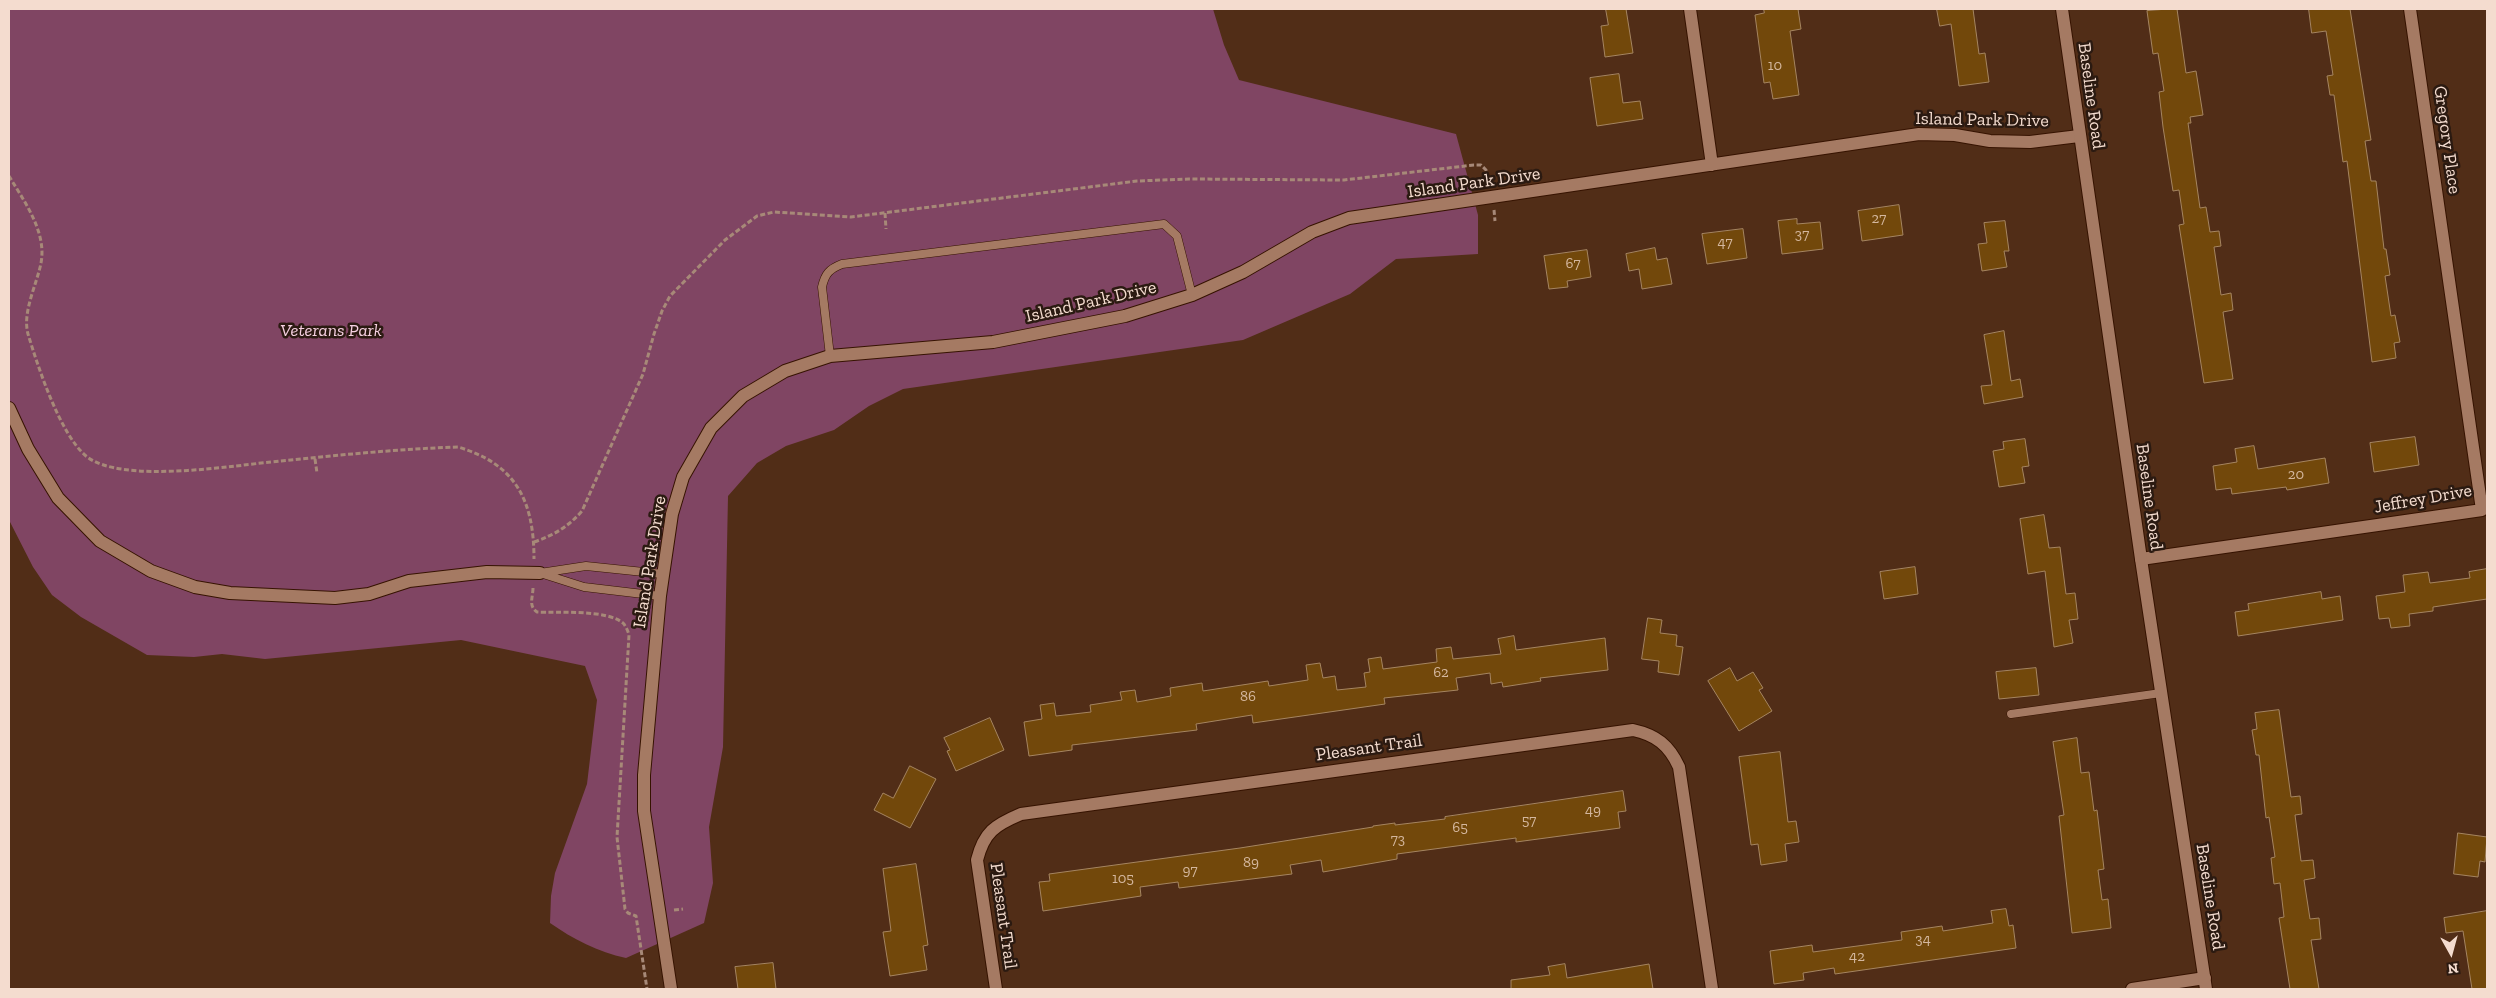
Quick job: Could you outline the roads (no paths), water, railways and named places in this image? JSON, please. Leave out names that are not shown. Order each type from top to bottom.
[{"type":"street","points":[[1690,9],[1712,165]]},
{"type":"street","name":"Baseline Road","points":[[2062,9],[2141,559],[2205,984]]},
{"type":"street","name":"Gregory Place","points":[[2410,9],[2449,277]]},
{"type":"street","name":"Island Park Drive","points":[[671,989],[644,811],[644,775],[660,596],[672,514],[682,477],[711,428],[743,396],[785,371],[830,356],[993,342],[1125,316],[1192,295],[1243,272],[1312,232],[1349,218],[1492,199],[1919,134],[1955,135],[1990,141],[2030,142],[2079,136]]},
{"type":"street","name":"Jeffrey Drive","points":[[2141,559],[2482,510],[2449,277]]},
{"type":"street","points":[[9,408],[28,449],[58,498],[100,541],[151,571],[195,587],[230,593],[335,598],[369,594],[409,581],[486,572],[537,572]]},
{"type":"street","name":"Pleasant Trail","points":[[996,989],[977,860],[981,845],[989,832],[1003,822],[1021,814],[1633,730],[1648,733],[1662,741],[1673,754],[1679,767],[1712,989]]},
{"type":"street","points":[[2132,989],[2205,984]]},
{"type":"lane","points":[[830,356],[822,287],[824,276],[832,268],[842,264],[1164,224],[1177,236],[1192,295]]},
{"type":"lane","points":[[537,572],[586,566],[664,574]]},
{"type":"lane","points":[[537,572],[584,586],[660,596]]},
{"type":"lane","points":[[2011,714],[2161,693]]},
{"type":"park label","name":"Veterans Park","points":[[331,331]]}]
